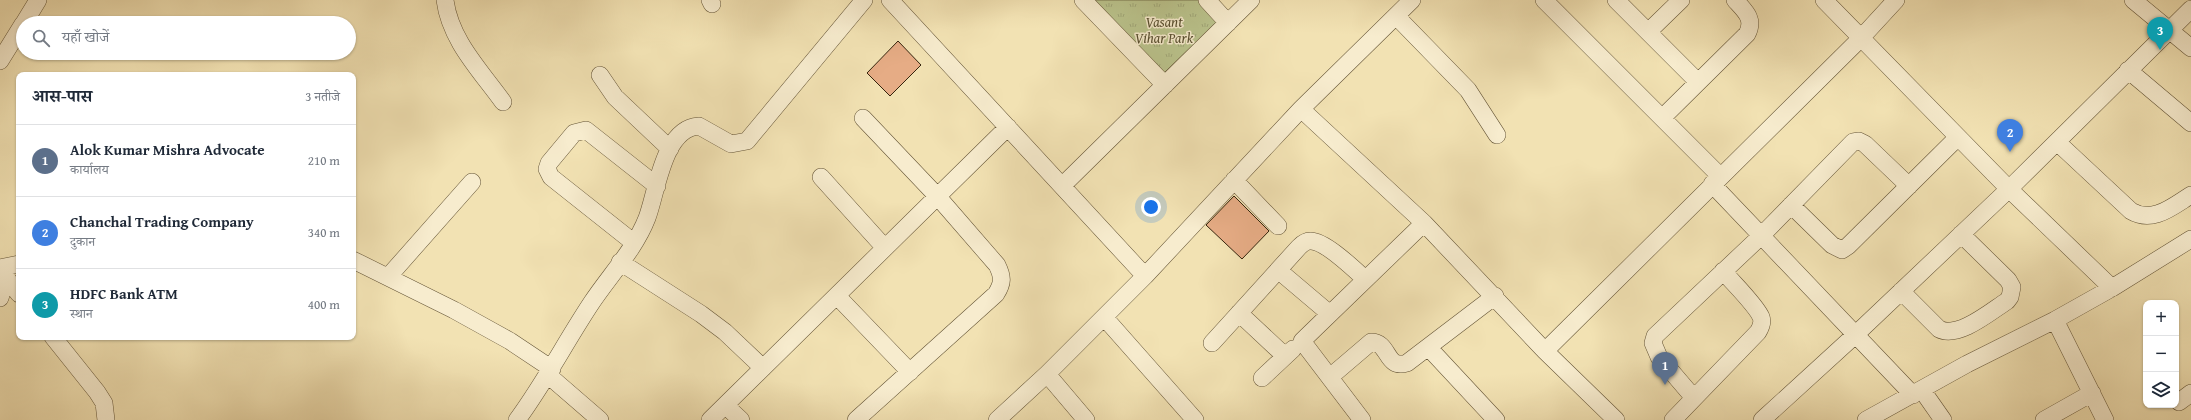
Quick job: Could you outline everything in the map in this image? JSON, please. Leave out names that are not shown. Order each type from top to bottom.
[{"type":"street","points":[[28,16],[38,0]]},
{"type":"street","points":[[445,0],[447,17],[455,35],[504,102]]},
{"type":"street","points":[[517,420],[550,372],[591,303],[620,262],[646,220],[670,149],[684,130],[699,126],[731,144],[747,141],[864,0]]},
{"type":"street","points":[[890,0],[1145,276]]},
{"type":"street","points":[[1083,0],[1165,85]]},
{"type":"street","points":[[1207,0],[1228,22]]},
{"type":"street","points":[[1062,186],[1251,0]]},
{"type":"street","points":[[997,420],[1047,374],[1145,276],[1301,109],[1412,0]]},
{"type":"street","points":[[1544,0],[1662,118],[1716,180],[1761,236],[1854,336],[1917,392],[1943,420]]},
{"type":"street","points":[[1648,32],[1681,0]]},
{"type":"street","points":[[1662,118],[1747,34],[1751,27],[1750,19],[1747,12],[1736,0]]},
{"type":"street","points":[[1824,0],[2009,189],[2112,288]]},
{"type":"street","points":[[1545,350],[1861,38],[1896,0]]},
{"type":"street","points":[[2133,0],[2191,48]]},
{"type":"street","points":[[2187,0],[2191,3]]},
{"type":"street","points":[[1619,1],[1698,82]]},
{"type":"street","points":[[1762,420],[1854,336],[2009,189],[2169,29],[2191,9]]},
{"type":"street","points":[[1396,16],[1468,90],[1497,135]]},
{"type":"street","points":[[0,61],[16,35]]},
{"type":"street","points":[[2128,70],[2191,123]]},
{"type":"street","points":[[600,75],[615,97],[670,149]]},
{"type":"street","points":[[1301,109],[1424,223],[1545,350],[1616,420]]},
{"type":"street","points":[[856,420],[996,294],[1003,276],[998,265],[938,197],[863,118]]},
{"type":"street","points":[[710,420],[726,406],[1008,127]]},
{"type":"street","points":[[633,242],[551,177],[547,169],[549,163],[574,133],[586,130],[657,186]]},
{"type":"street","points":[[1791,205],[1832,245],[1842,250],[1848,246],[1958,137]]},
{"type":"street","points":[[1694,398],[1659,357],[1653,343],[1655,336],[1761,236],[1853,142],[1859,141],[1865,144],[1909,186]]},
{"type":"street","points":[[2057,142],[2131,212],[2140,217],[2151,216],[2162,212],[2191,194]]},
{"type":"street","points":[[821,177],[885,248]]},
{"type":"street","points":[[1234,180],[1278,226]]},
{"type":"street","points":[[388,277],[472,182]]},
{"type":"street","points":[[1262,378],[1424,223]]},
{"type":"street","points":[[1901,292],[1939,329],[1946,332],[1956,331],[2007,301],[2012,288],[2008,280],[1962,234]]},
{"type":"street","points":[[1866,420],[1884,416],[1917,392],[1967,364],[2055,320],[2112,288],[2191,239]]},
{"type":"street","points":[[1212,343],[1299,247],[1308,240],[1324,245],[1365,279]]},
{"type":"street","points":[[356,261],[510,341],[550,372],[600,420]]},
{"type":"street","points":[[620,262],[701,314],[725,332],[763,368]]},
{"type":"street","points":[[2,272],[16,265]]},
{"type":"street","points":[[1278,270],[1330,314]]},
{"type":"street","points":[[1673,420],[1758,332],[1762,325],[1761,318],[1756,310],[1723,271]]},
{"type":"street","points":[[2,272],[16,290]]},
{"type":"street","points":[[0,298],[2,272]]},
{"type":"street","points":[[837,296],[910,372]]},
{"type":"street","points":[[1330,377],[1371,342],[1376,342],[1382,346],[1392,362],[1400,365],[1407,363],[1495,296]]},
{"type":"street","points":[[1239,313],[1285,356]]},
{"type":"street","points":[[1104,317],[1195,420]]},
{"type":"street","points":[[2055,320],[2105,420]]},
{"type":"street","points":[[55,340],[104,403],[106,420]]},
{"type":"street","points":[[1302,340],[1362,420]]},
{"type":"street","points":[[1428,347],[1496,420]]},
{"type":"street","points":[[1047,374],[1086,420]]},
{"type":"street","points":[[2044,420],[2092,393]]},
{"type":"street","points":[[726,406],[741,420]]},
{"type":"green space","name":"Vasant Vihar Park","points":[[1093,0],[1200,0],[1219,20],[1163,74]]},
{"type":"building","points":[[898,41],[921,65],[890,96],[867,73]]},
{"type":"building","points":[[1234,196],[1269,231],[1242,259],[1206,225]]},
{"type":"place","name":"HDFC Bank ATM","points":[[2160,50]]},
{"type":"place","name":"Chanchal Trading Company","points":[[2010,152]]},
{"type":"place","name":"Alok Kumar Mishra Advocate","points":[[1665,385]]}]
